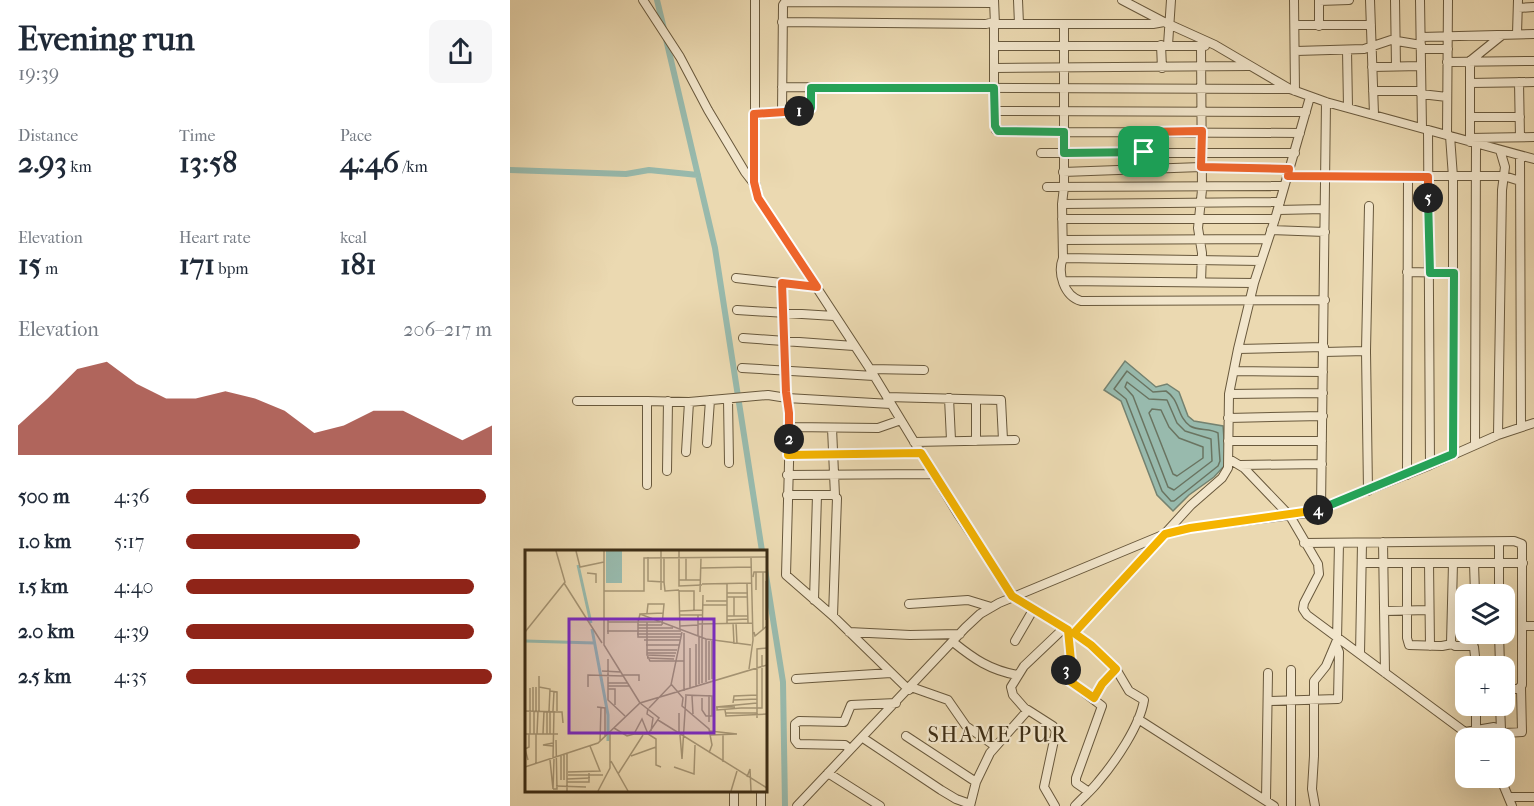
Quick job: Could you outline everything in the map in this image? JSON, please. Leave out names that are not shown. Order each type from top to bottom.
[{"type":"street","points":[[643,0],[680,57],[708,110],[755,185]]},
{"type":"street","points":[[755,0],[755,185],[758,198],[872,372],[933,474],[1013,596],[1091,645],[1116,669],[1129,691],[1144,698],[1138,719],[1102,778],[1075,806]]},
{"type":"street","points":[[1018,0],[1019,24]]},
{"type":"street","points":[[1122,0],[1215,45],[1292,90],[1310,97],[1534,159]]},
{"type":"street","points":[[1162,68],[1166,23],[1171,0]]},
{"type":"street","points":[[1292,90],[1296,51],[1294,0]]},
{"type":"street","points":[[1319,26],[1319,0],[1349,0]]},
{"type":"street","points":[[1370,0],[1374,114]]},
{"type":"street","points":[[1395,0],[1396,66]]},
{"type":"street","points":[[1420,0],[1421,93],[1428,177],[1430,465]]},
{"type":"street","points":[[1448,0],[1447,97],[1453,177],[1453,454]]},
{"type":"street","points":[[782,112],[782,22],[783,5],[786,2],[994,2],[994,111],[995,126],[998,131],[1300,133]]},
{"type":"street","points":[[1517,34],[1518,4],[1534,7]]},
{"type":"street","points":[[782,22],[1064,25],[1166,23]]},
{"type":"street","points":[[1064,25],[1064,187],[1061,270],[1069,294],[1081,301],[1325,300]]},
{"type":"street","points":[[1295,25],[1371,25]]},
{"type":"street","points":[[1421,44],[1448,36],[1534,34]]},
{"type":"street","points":[[1470,61],[1501,36]]},
{"type":"street","points":[[1296,51],[1371,48],[1396,40],[1448,49]]},
{"type":"street","points":[[994,46],[1215,45]]},
{"type":"street","points":[[1201,46],[1202,187],[1199,220],[1201,282]]},
{"type":"street","points":[[1347,50],[1348,107]]},
{"type":"street","points":[[1470,61],[1470,117],[1475,176],[1475,445]]},
{"type":"street","points":[[1447,62],[1534,61]]},
{"type":"street","points":[[995,68],[1250,66]]},
{"type":"street","points":[[1372,67],[1421,66]]},
{"type":"street","points":[[1519,82],[1520,137]]},
{"type":"street","points":[[1470,83],[1534,82]]},
{"type":"street","points":[[782,87],[1292,90]]},
{"type":"street","points":[[754,114],[810,110],[811,88]]},
{"type":"street","points":[[1373,91],[1421,93],[1447,97]]},
{"type":"street","points":[[1055,806],[1044,787],[1055,729],[1027,711],[1012,692],[1011,687],[1017,675],[1036,654],[1069,630],[1191,505],[1222,478],[1228,468],[1229,394],[1238,349],[1254,283],[1310,97]]},
{"type":"street","points":[[1321,509],[1326,102]]},
{"type":"street","points":[[994,111],[1306,112]]},
{"type":"street","points":[[1470,117],[1520,117]]},
{"type":"street","points":[[1144,132],[1144,152]]},
{"type":"street","points":[[1472,141],[1534,137]]},
{"type":"street","points":[[1498,435],[1502,190],[1505,163],[1500,150]]},
{"type":"street","points":[[1041,153],[1295,153]]},
{"type":"street","points":[[1520,156],[1521,427]]},
{"type":"street","points":[[1063,172],[1201,167],[1326,176],[1504,176],[1520,181]]},
{"type":"street","points":[[1407,475],[1408,176]]},
{"type":"street","points":[[1047,187],[1284,186]]},
{"type":"street","points":[[1062,204],[1201,203],[1324,209]]},
{"type":"street","points":[[1368,491],[1366,351],[1369,206]]},
{"type":"street","points":[[1062,219],[1275,219]]},
{"type":"street","points":[[1271,230],[1324,232]]},
{"type":"street","points":[[1063,240],[1268,239]]},
{"type":"street","points":[[1063,258],[1261,261]]},
{"type":"street","points":[[1407,272],[1454,273]]},
{"type":"street","points":[[736,278],[817,287]]},
{"type":"street","points":[[1064,280],[1254,283]]},
{"type":"street","points":[[782,283],[785,372],[790,427],[786,575],[833,616],[891,673],[910,688],[948,700],[966,726],[995,746]]},
{"type":"street","points":[[737,310],[834,316]]},
{"type":"street","points":[[743,338],[854,346]]},
{"type":"street","points":[[1238,349],[1366,351]]},
{"type":"street","points":[[742,369],[785,372],[924,370]]},
{"type":"street","points":[[1234,371],[1323,372]]},
{"type":"street","points":[[1229,394],[1323,393]]},
{"type":"street","points":[[577,401],[689,402],[768,394],[787,398],[889,401],[949,398],[1003,401],[1004,440]]},
{"type":"street","points":[[729,463],[732,398]]},
{"type":"street","points":[[949,398],[951,440]]},
{"type":"street","points":[[707,443],[710,400]]},
{"type":"street","points":[[976,400],[976,441]]},
{"type":"street","points":[[647,401],[647,485]]},
{"type":"street","points":[[667,471],[668,401]]},
{"type":"street","points":[[686,452],[689,402]]},
{"type":"street","points":[[1228,418],[1323,416]]},
{"type":"street","points":[[790,427],[878,428],[901,420]]},
{"type":"street","points":[[799,806],[960,633],[991,607],[1165,534],[1199,527],[1290,516],[1321,509],[1407,475],[1498,435],[1534,423]]},
{"type":"street","points":[[832,428],[833,475],[837,500],[833,616]]},
{"type":"street","points":[[914,442],[1015,440]]},
{"type":"street","points":[[1228,441],[1322,441]]},
{"type":"street","points":[[788,455],[921,453]]},
{"type":"street","points":[[1229,459],[1240,465],[1290,516],[1318,564],[1320,571],[1304,603],[1303,609],[1306,615],[1337,640],[1360,654],[1461,728]]},
{"type":"street","points":[[1240,465],[1322,464]]},
{"type":"street","points":[[788,475],[933,474]]},
{"type":"street","points":[[787,495],[835,496]]},
{"type":"street","points":[[814,600],[817,495]]},
{"type":"street","points":[[1499,542],[1499,584]]},
{"type":"street","points":[[1304,543],[1522,543],[1523,731],[1515,733]]},
{"type":"street","points":[[1268,701],[1338,699],[1339,543]]},
{"type":"street","points":[[1360,654],[1362,543]]},
{"type":"street","points":[[1383,543],[1385,673]]},
{"type":"street","points":[[1362,563],[1523,563]]},
{"type":"street","points":[[1407,563],[1407,640],[1409,645],[1473,646],[1475,656]]},
{"type":"street","points":[[1429,563],[1430,646]]},
{"type":"street","points":[[1452,644],[1453,563]]},
{"type":"street","points":[[1474,563],[1475,584]]},
{"type":"street","points":[[909,604],[968,600],[991,607]]},
{"type":"street","points":[[1015,641],[1033,610]]},
{"type":"street","points":[[1384,611],[1430,610]]},
{"type":"street","points":[[1522,626],[1534,626]]},
{"type":"street","points":[[1069,630],[1071,661],[1064,676],[1094,698],[1102,707],[1087,743],[1076,780],[1077,784],[1089,792]]},
{"type":"street","points":[[849,632],[960,633]]},
{"type":"street","points":[[1315,806],[1312,789],[1314,680],[1324,670],[1337,640]]},
{"type":"street","points":[[953,642],[972,657],[996,671],[1017,675]]},
{"type":"street","points":[[1094,698],[1102,684],[1116,669]]},
{"type":"street","points":[[1291,670],[1291,806]]},
{"type":"street","points":[[796,679],[891,673]]},
{"type":"street","points":[[1266,801],[1268,673]]},
{"type":"street","points":[[1515,688],[1521,688]]},
{"type":"street","points":[[850,750],[845,745],[798,744],[795,740],[795,724],[799,721],[844,722],[851,705],[896,703]]},
{"type":"street","points":[[863,738],[948,795],[970,805],[975,782],[995,746],[1027,711]]},
{"type":"street","points":[[1138,719],[1275,806]]},
{"type":"street","points":[[906,736],[975,782]]},
{"type":"street","points":[[828,773],[880,806]]},
{"type":"street","points":[[1505,788],[1512,806]]},
{"type":"street","points":[[761,806],[762,791]]},
{"type":"street","points":[[1509,797],[1534,797]]},
{"type":"water","points":[[1125,361],[1156,387],[1167,384],[1179,392],[1188,416],[1194,421],[1223,426],[1226,464],[1173,511],[1157,495],[1121,401],[1104,390]]},
{"type":"waterway","points":[[657,0],[664,29]]},
{"type":"waterway","points":[[666,39],[715,248],[762,550]]},
{"type":"waterway","points":[[510,170],[626,174],[649,170],[698,175]]},
{"type":"waterway","points":[[766,575],[783,682],[785,806]]},
{"type":"district","name":"SHAME PUR","points":[[998,735]]},
{"type":"route","points":[[811,88],[994,88],[995,126],[998,131],[1064,132],[1064,153],[1144,152],[1144,132],[1202,131],[1201,167],[1289,169],[1288,176],[1428,177],[1430,273],[1454,273],[1453,454],[1314,512],[1190,528],[1165,534],[1074,633],[1091,645],[1116,669],[1102,684],[1094,698],[1064,676],[1071,661],[1068,630],[1012,596],[921,453],[788,455],[790,427],[786,392],[782,283],[817,287],[758,198],[754,182],[754,114],[808,111],[811,108],[811,88]]}]
